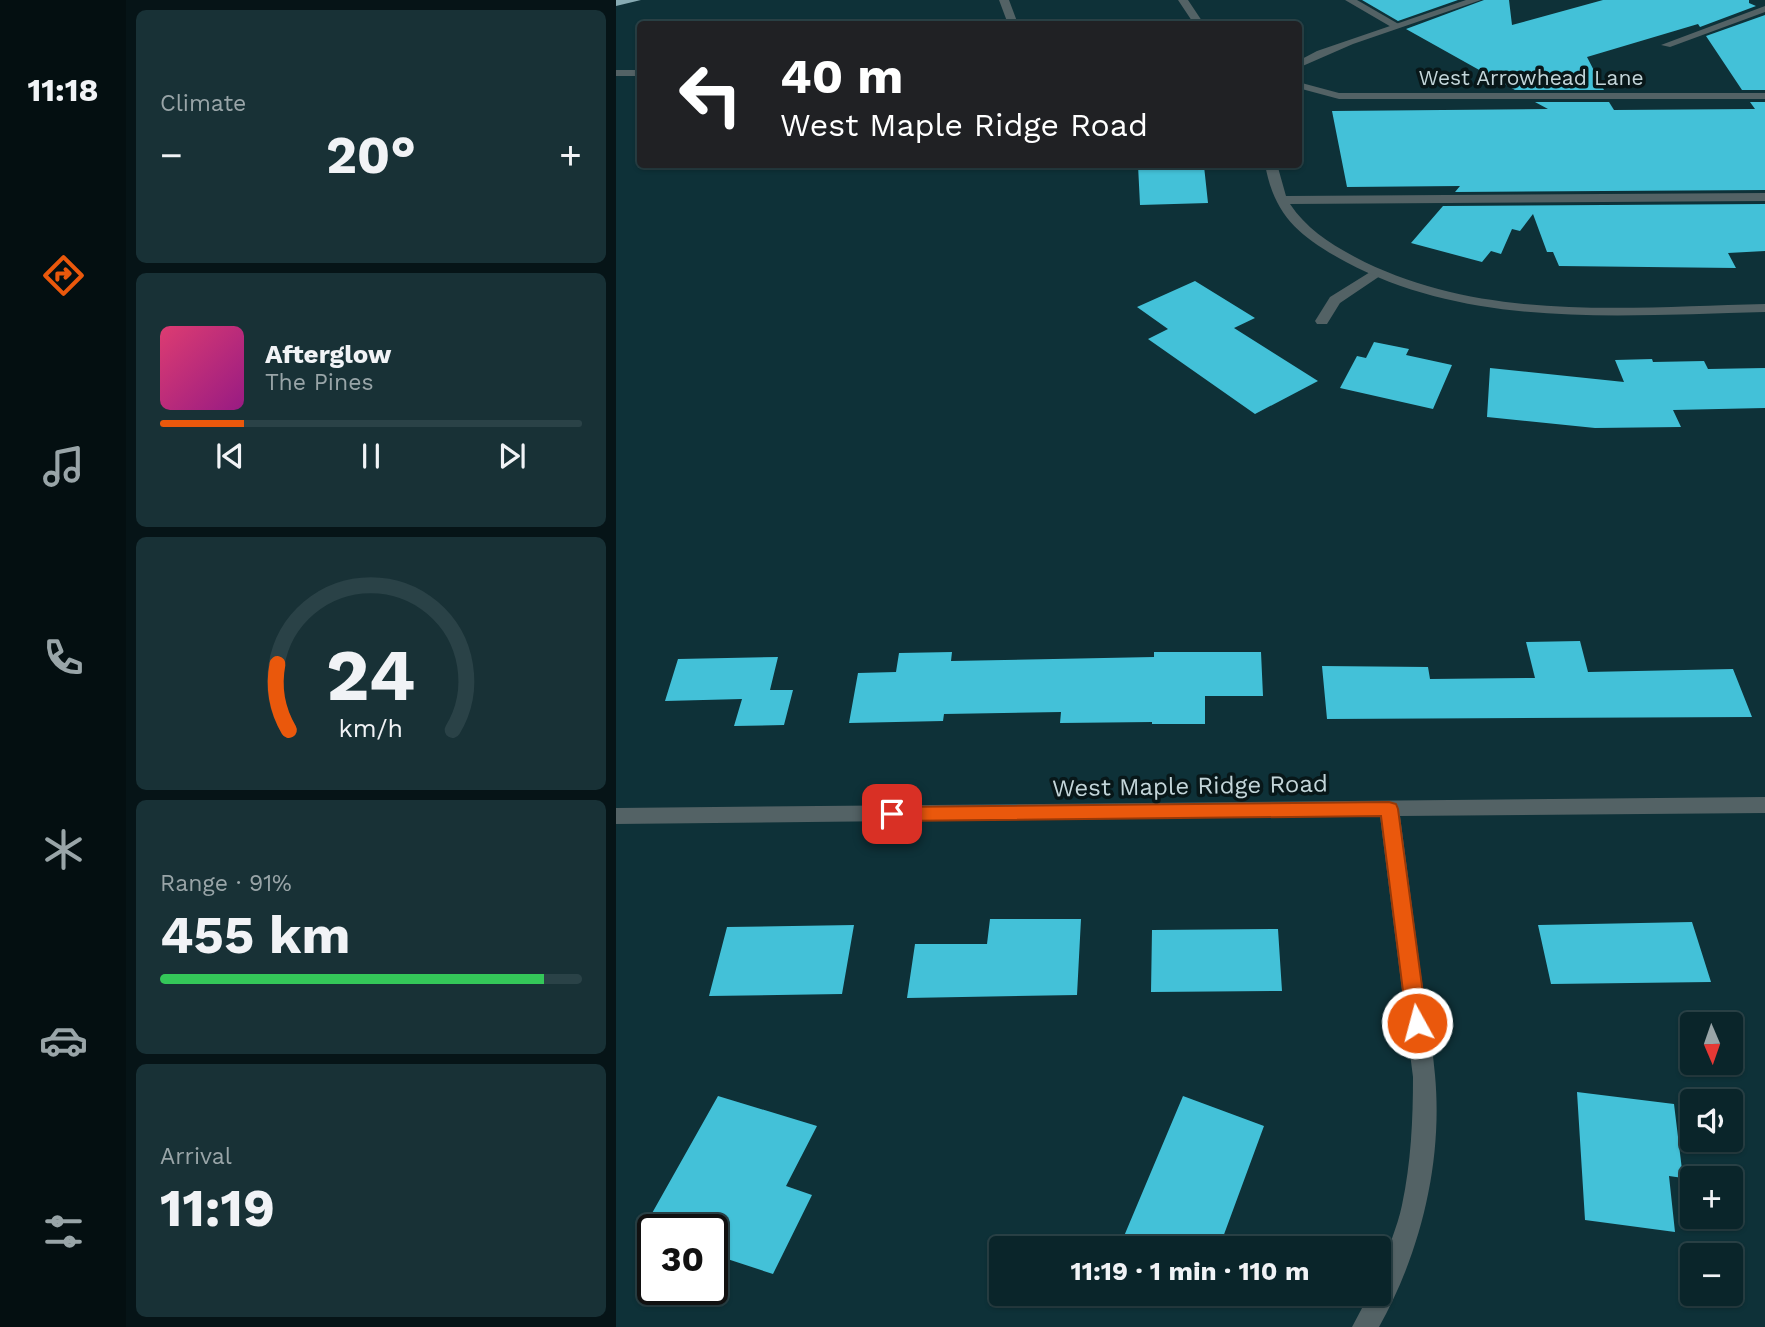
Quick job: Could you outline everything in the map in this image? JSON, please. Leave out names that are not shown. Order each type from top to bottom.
[{"type":"highway","points":[[616,3],[635,0]]},
{"type":"street","points":[[1004,0],[1012,21]]},
{"type":"street","points":[[1183,0],[1197,21]]},
{"type":"street","points":[[1350,0],[1397,26]]},
{"type":"street","points":[[1302,63],[1321,53],[1476,0]]},
{"type":"street","points":[[1665,45],[1765,9]]},
{"type":"street","points":[[616,73],[637,73]]},
{"type":"street","name":"West Arrowhead Lane","points":[[1302,86],[1339,96],[1765,96]]},
{"type":"street","points":[[1271,168],[1273,186],[1280,200],[1296,221],[1320,242],[1375,273],[1451,297],[1546,310],[1765,308]]},
{"type":"street","points":[[1280,200],[1765,197]]},
{"type":"street","points":[[1322,321],[1335,300],[1375,273]]},
{"type":"street","name":"West Maple Ridge Road","points":[[616,816],[1765,805]]},
{"type":"street","points":[[1364,1327],[1384,1297],[1397,1266],[1415,1200],[1426,1119],[1424,1076],[1389,809]]},
{"type":"building","points":[[1362,0],[1458,0],[1398,21]]},
{"type":"building","points":[[1484,0],[1509,0],[1512,25],[1603,0],[1749,0],[1749,3],[1756,6],[1700,27],[1698,24],[1587,57],[1604,90],[1515,90],[1406,29]]},
{"type":"building","points":[[1765,15],[1765,90],[1742,90],[1706,36]]},
{"type":"building","points":[[1535,102],[1609,102],[1614,110],[1755,109],[1750,102],[1765,102],[1765,190],[1455,192],[1460,186],[1347,187],[1332,111],[1548,109]]},
{"type":"building","points":[[1138,168],[1204,168],[1208,203],[1140,205]]},
{"type":"building","points":[[1765,204],[1765,251],[1728,253],[1736,268],[1559,266],[1553,252],[1547,252],[1533,214],[1520,231],[1512,229],[1501,254],[1491,251],[1482,262],[1411,243],[1443,206]]},
{"type":"building","points":[[1195,281],[1255,318],[1234,328],[1318,381],[1255,414],[1148,339],[1168,329],[1137,307]]},
{"type":"building","points":[[1374,342],[1409,349],[1406,355],[1452,365],[1433,409],[1340,388],[1357,356],[1366,358]]},
{"type":"building","points":[[1652,359],[1653,362],[1704,361],[1708,369],[1765,368],[1765,408],[1673,410],[1681,427],[1595,428],[1487,417],[1490,368],[1624,382],[1615,360]]},
{"type":"building","points":[[1580,641],[1588,672],[1733,669],[1752,717],[1327,719],[1322,666],[1428,667],[1430,679],[1535,678],[1526,642]]},
{"type":"building","points":[[952,652],[951,661],[1154,657],[1154,652],[1261,652],[1263,696],[1205,696],[1205,724],[1060,723],[1061,712],[944,714],[943,721],[849,723],[858,673],[896,672],[899,653]]},
{"type":"building","points":[[778,657],[770,690],[793,690],[784,725],[734,726],[742,699],[665,701],[678,659]]},
{"type":"building","points":[[990,919],[1081,919],[1077,995],[907,998],[915,944],[987,944]]},
{"type":"building","points":[[1692,922],[1711,982],[1551,984],[1538,925]]},
{"type":"building","points":[[854,925],[842,994],[709,996],[727,927]]},
{"type":"building","points":[[1278,929],[1282,991],[1151,992],[1152,930]]},
{"type":"building","points":[[1577,1092],[1674,1104],[1682,1166],[1680,1178],[1669,1176],[1675,1232],[1585,1220]]},
{"type":"building","points":[[718,1096],[817,1126],[786,1186],[812,1195],[773,1274],[728,1259],[728,1214],[652,1214]]},
{"type":"building","points":[[1183,1096],[1264,1126],[1223,1236],[1124,1236]]},
{"type":"route","points":[[892,814],[1389,809],[1417,1023]]}]
